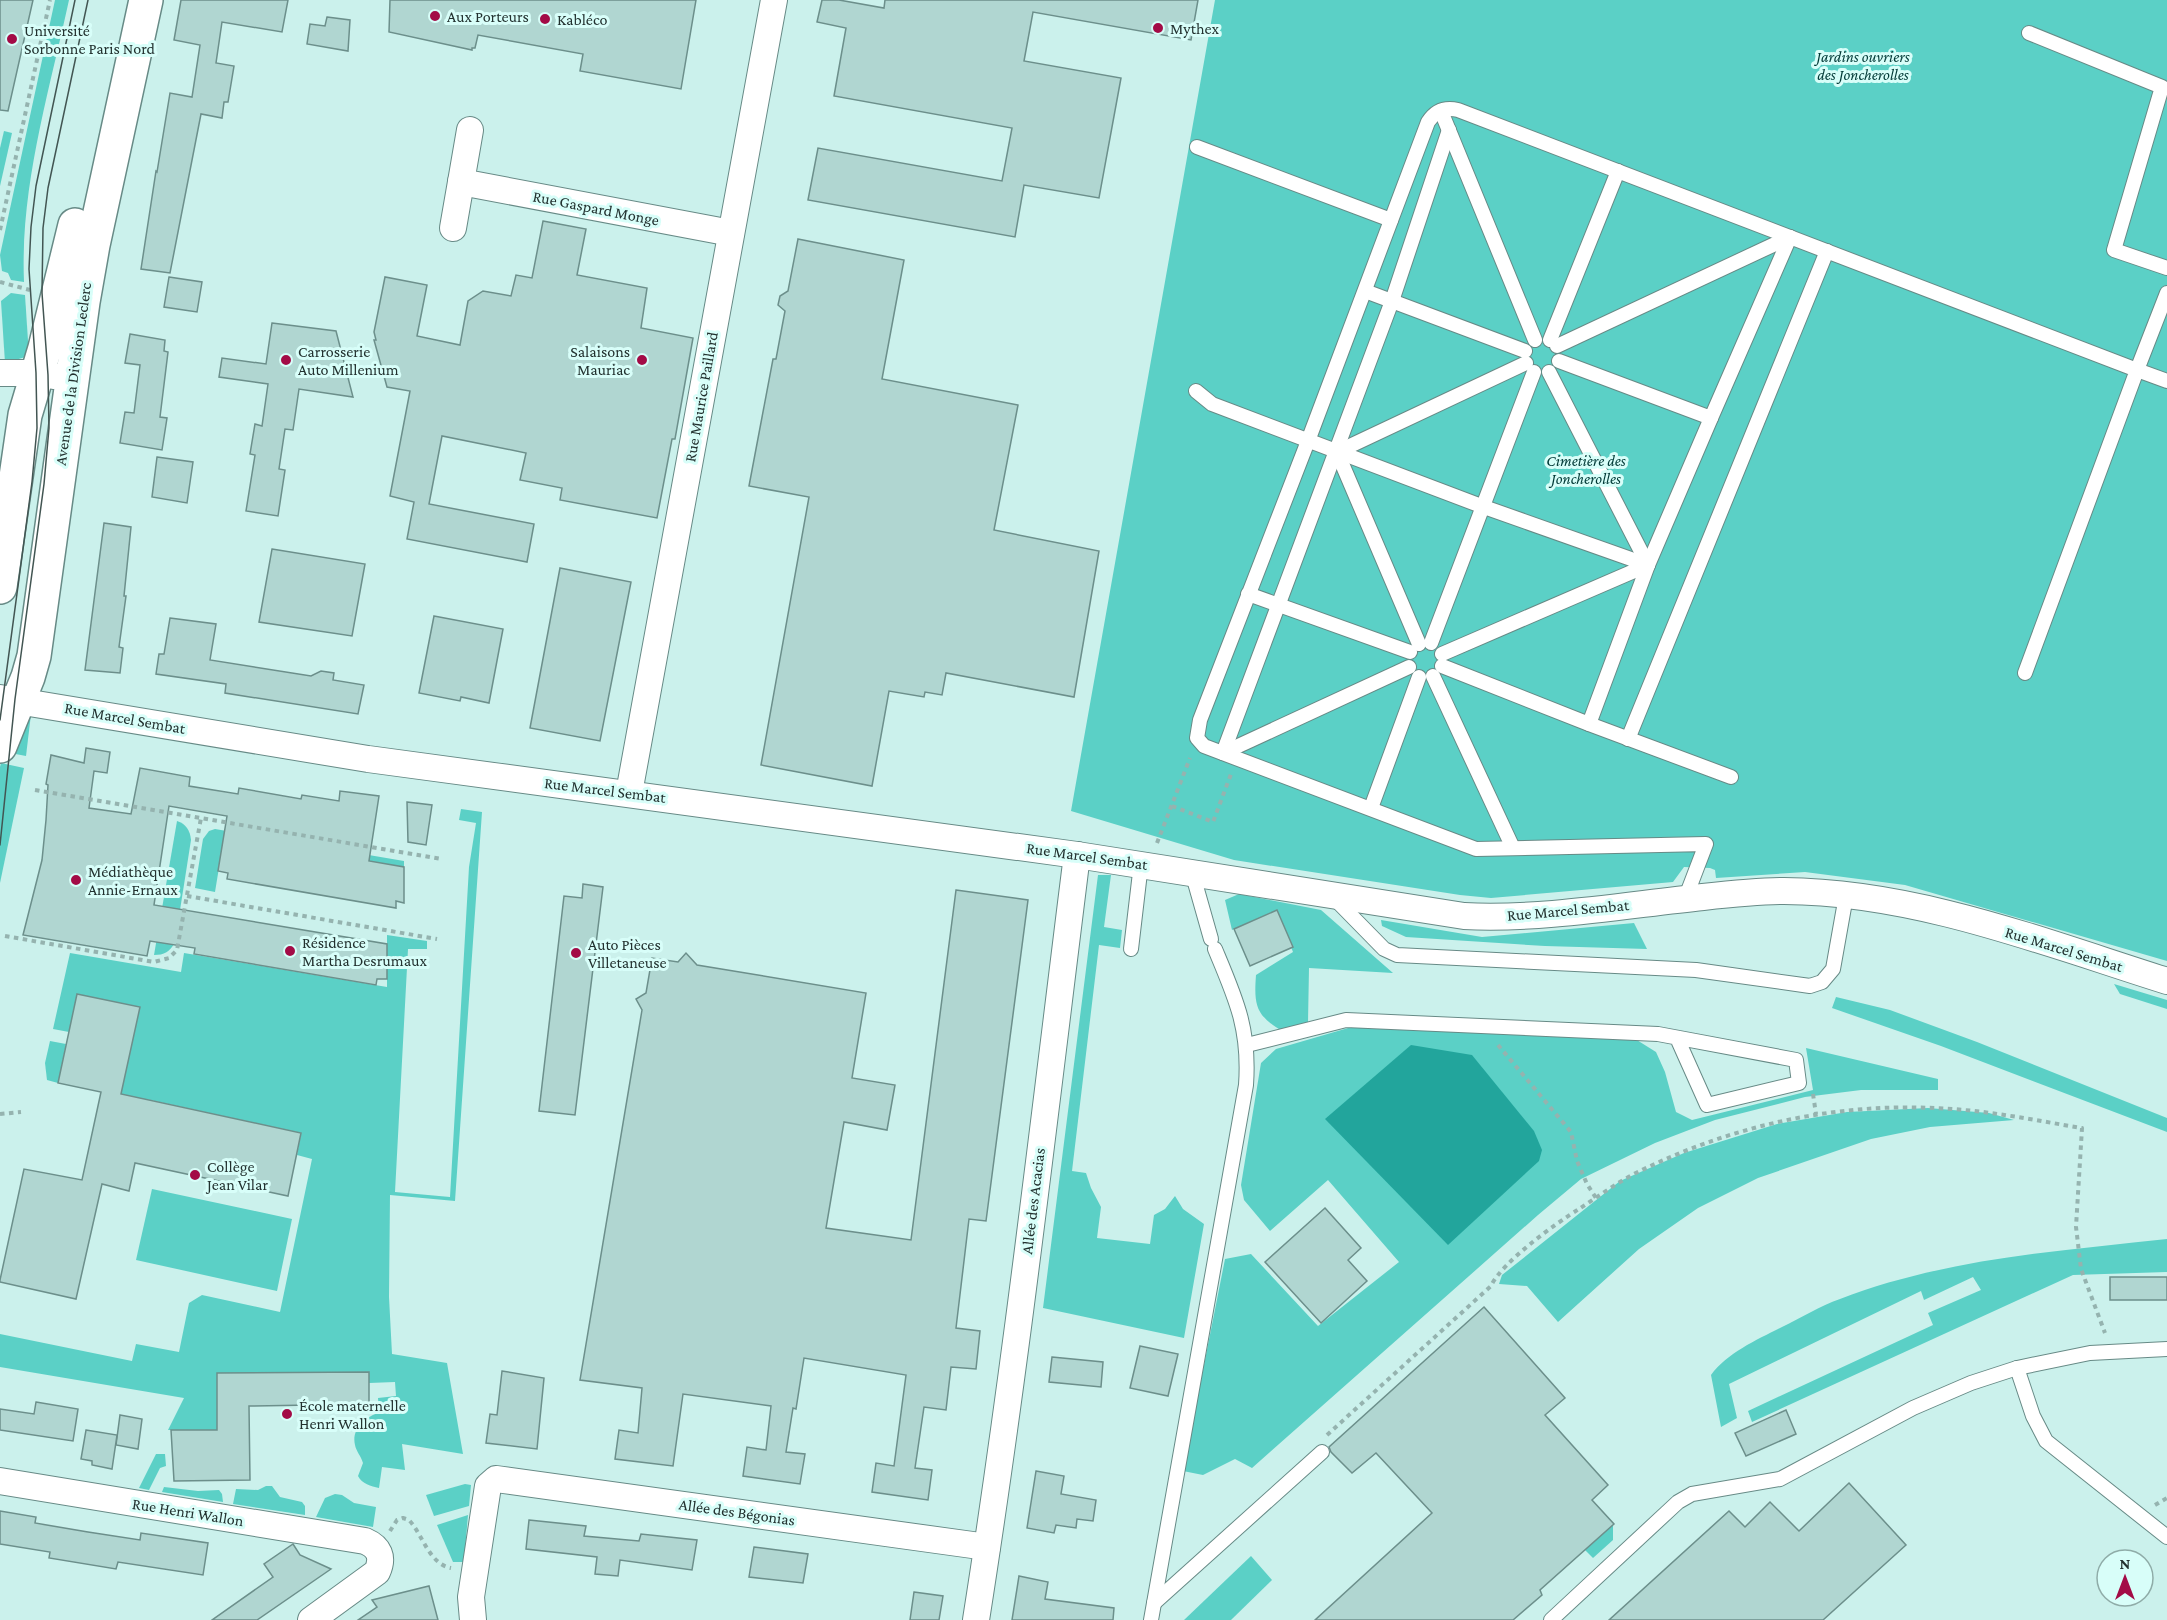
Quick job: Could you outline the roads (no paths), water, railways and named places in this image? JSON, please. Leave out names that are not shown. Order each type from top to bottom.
[{"type":"street","name":"Avenue de la Division Leclerc","points":[[0,587],[25,415],[59,297],[124,0]]},
{"type":"street","name":"Avenue de la Division Leclerc","points":[[0,746],[10,698],[34,656],[72,378],[93,245],[146,0]]},
{"type":"street","name":"Rue Maurice Paillard","points":[[628,793],[774,0]]},
{"type":"street","points":[[453,228],[471,130]]},
{"type":"street","name":"Rue Gaspard Monge","points":[[461,182],[731,233]]},
{"type":"street","points":[[0,374],[38,374],[72,378]]},
{"type":"street","name":"Rue Marcel Sembat","points":[[10,698],[368,759],[1145,864],[1455,915],[1512,917],[1781,891],[1846,896],[1898,903],[1946,914],[2167,981]]},
{"type":"street","name":"Allée des Acacias","points":[[976,1620],[1006,1410],[1077,855]]},
{"type":"street","name":"Allée des Bégonias","points":[[473,1620],[471,1597],[489,1484],[496,1479],[987,1547]]},
{"type":"street","name":"Rue Henri Wallon","points":[[0,1481],[365,1541],[381,1541],[377,1572],[310,1620]]},
{"type":"lane","points":[[2030,33],[2162,87],[2114,250],[2167,268]]},
{"type":"lane","points":[[1685,899],[1706,844],[1476,849],[1204,746],[1197,738],[1200,720],[1428,122],[1434,114],[1448,109],[1458,110],[2167,381]]},
{"type":"lane","points":[[1441,111],[1535,340]]},
{"type":"lane","points":[[1223,753],[1392,301],[1449,130]]},
{"type":"lane","points":[[1197,147],[1391,220]]},
{"type":"lane","points":[[1553,343],[1618,171]]},
{"type":"lane","points":[[1731,777],[1408,660],[1420,646],[1484,507],[1528,362],[1529,344],[1535,340],[1553,343],[1791,237]]},
{"type":"lane","points":[[1589,724],[1648,565],[1791,237]]},
{"type":"lane","points":[[1628,739],[1827,251]]},
{"type":"lane","points":[[1365,291],[1549,372],[1648,565]]},
{"type":"lane","points":[[2025,673],[2166,299]]},
{"type":"lane","points":[[1549,372],[1559,361],[1560,352],[1553,343]]},
{"type":"lane","points":[[1559,361],[1711,418]]},
{"type":"lane","points":[[1337,452],[1528,362]]},
{"type":"lane","points":[[1196,391],[1212,405],[1484,507],[1648,565]]},
{"type":"lane","points":[[1337,452],[1420,646]]},
{"type":"lane","points":[[1223,753],[1429,668],[1648,565]]},
{"type":"lane","points":[[1248,594],[1279,606],[1420,646],[1437,647],[1371,808]]},
{"type":"lane","points":[[1429,668],[1514,848]]},
{"type":"lane","points":[[1131,949],[1145,864]]},
{"type":"lane","points":[[1151,1620],[1246,1085],[1247,1045],[1238,1002],[1213,944],[1192,872]]},
{"type":"lane","points":[[1331,894],[1384,949],[1397,955],[1706,970],[1801,986],[1822,982],[1833,969],[1846,896]]},
{"type":"lane","points":[[1247,1045],[1346,1020],[1658,1034],[1796,1060],[1799,1083],[1707,1105],[1677,1038]]},
{"type":"lane","points":[[1551,1620],[1678,1502],[1692,1494],[1780,1479],[1913,1408],[1971,1383],[2017,1368],[2065,1357],[2112,1350],[2167,1349]]},
{"type":"lane","points":[[2017,1368],[2033,1416],[2046,1441],[2167,1537]]},
{"type":"lane","points":[[1154,1603],[1322,1452]]},
{"type":"tram line","points":[[0,720],[32,482],[37,428],[29,269],[31,227],[36,186],[75,0]]},
{"type":"tram line","points":[[0,845],[15,699],[44,484],[49,428],[42,293],[43,228],[48,188],[88,0]]},
{"type":"place","name":"Aux Porteurs","points":[[435,16]]},
{"type":"place","name":"Kabléco","points":[[545,19]]},
{"type":"place","name":"Mythex","points":[[1158,28]]},
{"type":"place","name":"Université Sorbonne Paris Nord","points":[[12,39]]},
{"type":"place","name":"Carrosserie Auto Millenium","points":[[286,360]]},
{"type":"place","name":"Salaisons Mauriac","points":[[642,360]]},
{"type":"place","name":"Médiathèque Annie-Ernaux","points":[[76,880]]},
{"type":"place","name":"Résidence Martha Desrumaux","points":[[290,951]]},
{"type":"place","name":"Auto Pièces Villetaneuse","points":[[576,953]]},
{"type":"place","name":"Collège Jean Vilar","points":[[195,1175]]},
{"type":"place","name":"École maternelle Henri Wallon","points":[[287,1414]]},
{"type":"park label","name":"Jardins ouvriers des Joncherolles","points":[[1863,65]]},
{"type":"park label","name":"Cimetière des Joncherolles","points":[[1586,469]]}]
